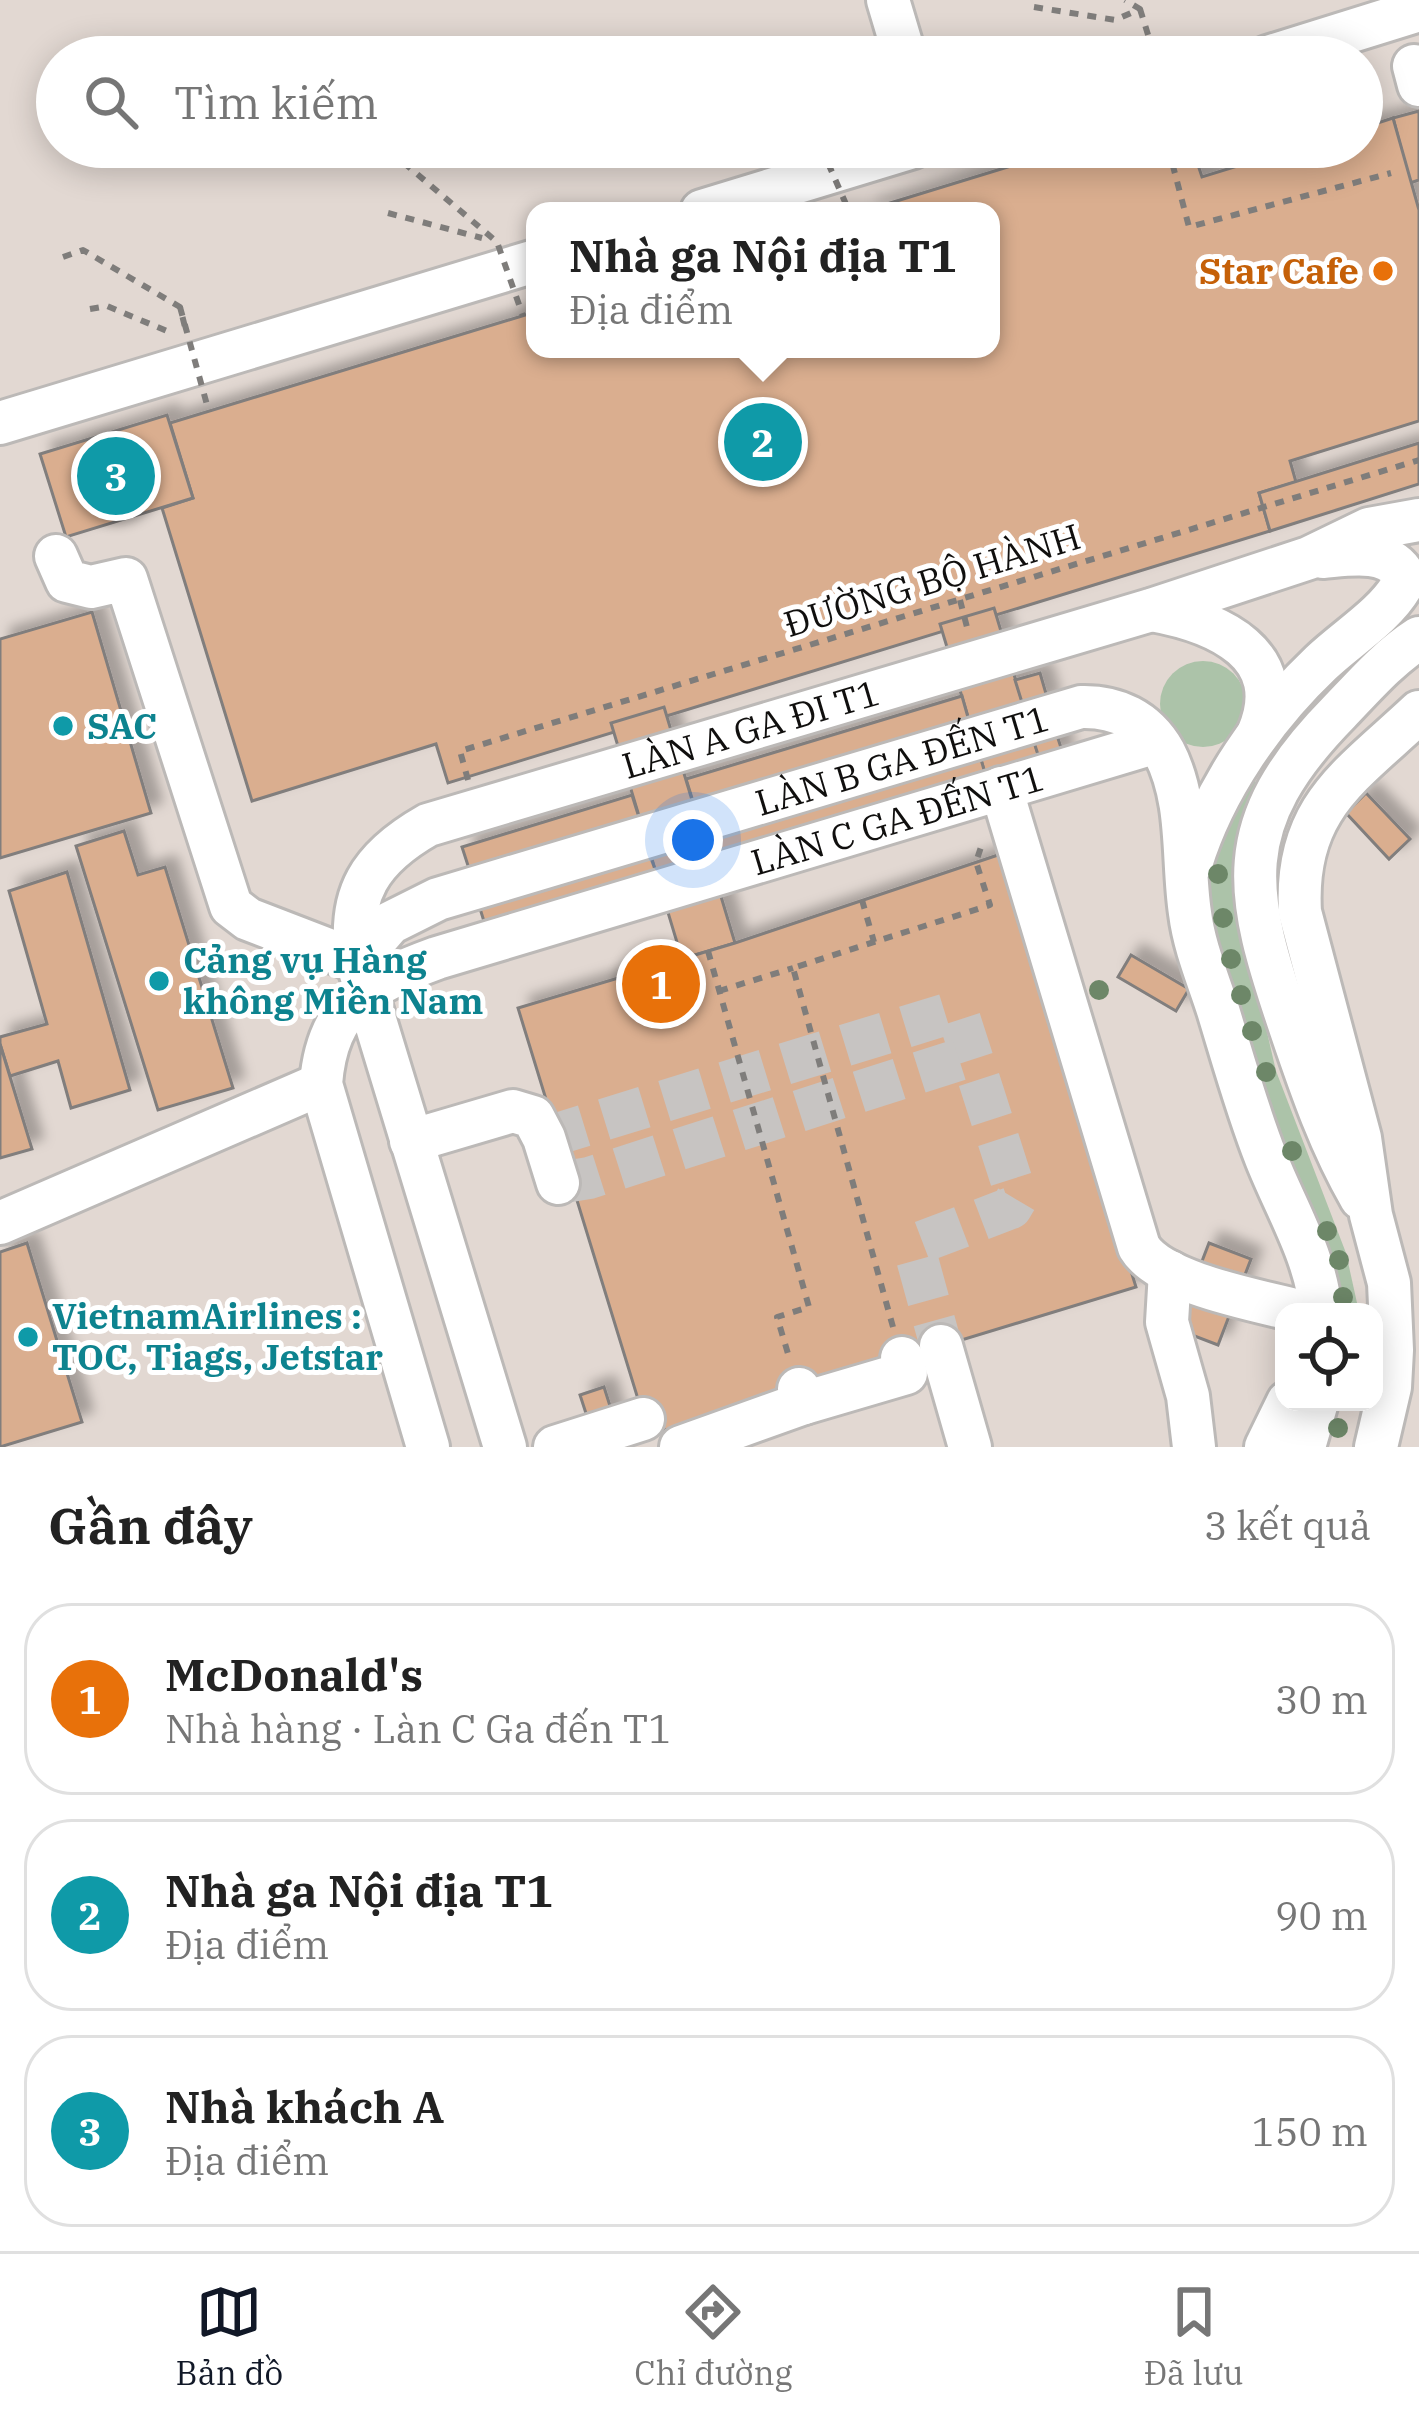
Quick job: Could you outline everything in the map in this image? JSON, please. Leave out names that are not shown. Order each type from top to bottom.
[{"type":"street","points":[[888,0],[898,36]]},
{"type":"street","points":[[1335,36],[1419,10]]},
{"type":"street","points":[[732,202],[844,168]]},
{"type":"street","points":[[0,423],[526,264]]},
{"type":"street","points":[[1310,558],[1369,529],[1419,520]]},
{"type":"street","points":[[1310,558],[1369,555],[1419,562]]},
{"type":"street","points":[[1189,869],[1209,814],[1254,741],[1317,666],[1398,593],[1403,580],[1397,564],[1369,555]]},
{"type":"street","points":[[56,556],[67,581],[80,586],[126,578],[231,906],[248,920],[361,975],[505,1447]]},
{"type":"street","name":"LÀN A GA ĐI T1","points":[[361,975],[354,913],[368,877],[389,850],[428,825],[1151,610],[1310,558]]},
{"type":"street","points":[[1151,610],[1220,629],[1250,654],[1266,688],[1265,715],[1254,741]]},
{"type":"street","points":[[1371,1215],[1331,1146],[1261,938],[1254,877],[1268,809],[1279,785],[1316,736],[1398,652],[1419,638]]},
{"type":"street","name":"LÀN B GA ĐẾN T1","points":[[321,1084],[323,1054],[333,1028],[390,923],[438,899],[1081,706],[1103,706],[1125,714],[1157,742]]},
{"type":"street","points":[[1376,1447],[1393,1350],[1389,1283],[1371,1215],[1360,1138],[1300,912],[1298,880],[1310,827],[1324,803],[1419,712]]},
{"type":"street","points":[[1157,742],[1174,775],[1194,933],[1252,1119],[1308,1252],[1320,1303]]},
{"type":"street","name":"LÀN C GA ĐẾN T1","points":[[361,975],[437,958],[1157,742]]},
{"type":"street","points":[[1001,788],[1139,1247],[1146,1258],[1170,1272],[1275,1304]]},
{"type":"street","points":[[0,1223],[321,1084],[428,1447]]},
{"type":"street","points":[[411,1141],[513,1111],[533,1118],[558,1183]]},
{"type":"street","points":[[1170,1272],[1167,1322],[1188,1396],[1194,1447]]},
{"type":"street","points":[[681,1447],[802,1396],[906,1373],[922,1352],[970,1447]]},
{"type":"street","points":[[1266,1447],[1284,1411]]},
{"type":"street","points":[[1304,1447],[1314,1411]]},
{"type":"street","points":[[555,1447],[643,1419]]},
{"type":"path","points":[[1125,0],[1140,9],[1148,36]]},
{"type":"path","points":[[1034,7],[1115,20],[1140,9]]},
{"type":"path","points":[[410,168],[497,242],[523,316]]},
{"type":"path","points":[[830,168],[844,202]]},
{"type":"path","points":[[1174,168],[1189,227],[1391,172]]},
{"type":"path","points":[[388,213],[497,242]]},
{"type":"path","points":[[63,256],[83,250],[180,307],[209,412]]},
{"type":"path","points":[[90,309],[107,306],[189,340]]},
{"type":"path","name":"ĐƯỜNG BỘ HÀNH","points":[[460,751],[1419,460]]},
{"type":"path","points":[[719,991],[990,905],[976,862]]},
{"type":"path","points":[[862,900],[874,942]]},
{"type":"path","points":[[708,951],[809,1307],[777,1317],[802,1396]]},
{"type":"path","points":[[793,968],[922,1352]]},
{"type":"shaded area","points":[[0,0],[1419,0],[1419,1447],[0,1447]]},
{"type":"green space","points":[[1203,661],[1219,664],[1233,674],[1243,688],[1243,720],[1233,734],[1219,744],[1203,747],[1187,744],[1173,734],[1163,720],[1160,704],[1163,688],[1173,674],[1187,664]]},
{"type":"green space","points":[[1253,778],[1257,784],[1238,831],[1234,860],[1237,903],[1276,1071],[1346,1253],[1357,1303],[1337,1303],[1219,967],[1207,881],[1224,826]]},
{"type":"building","points":[[1419,111],[1419,180],[1410,183],[1393,118]]},
{"type":"building","points":[[1393,118],[1419,210],[1419,421],[1290,461],[1296,482],[1259,493],[1270,531],[448,783],[436,744],[252,801],[162,508],[193,498],[170,423],[526,315],[526,358],[1000,358],[1000,202],[893,202],[1004,168],[1199,168],[1202,177],[1231,168],[1383,168],[1383,121]]},
{"type":"building","points":[[167,415],[193,498],[66,537],[40,454]]},
{"type":"building","points":[[1419,443],[1419,484],[1270,531],[1259,493]]},
{"type":"building","points":[[994,608],[1041,764],[987,780],[940,624]]},
{"type":"building","name":"SAC","points":[[92,612],[151,813],[0,858],[0,639]]},
{"type":"building","points":[[1040,673],[1049,704],[1025,712],[1015,680]]},
{"type":"building","points":[[962,696],[971,728],[696,811],[686,779]]},
{"type":"building","points":[[664,707],[735,943],[682,959],[611,723]]},
{"type":"building","points":[[1054,726],[1064,757],[1041,764],[1031,733]]},
{"type":"building","points":[[978,749],[987,780],[711,863],[702,832]]},
{"type":"building","points":[[1366,793],[1410,839],[1389,859],[1346,813]]},
{"type":"building","points":[[632,795],[642,827],[472,878],[462,847]]},
{"type":"building","name":"Cảng vụ Hàng không Miền Nam","points":[[124,831],[138,875],[165,867],[233,1088],[158,1110],[76,846]]},
{"type":"building","points":[[648,848],[658,879],[487,931],[477,899]]},
{"type":"building","points":[[1001,854],[1136,1287],[649,1435],[518,1008],[735,943]]},
{"type":"building","points":[[67,872],[130,1090],[71,1108],[58,1061],[10,1076],[0,1044],[0,1037],[47,1024],[9,891]]},
{"type":"building","points":[[1131,955],[1189,989],[1176,1011],[1118,977]]},
{"type":"building","points":[[0,1044],[32,1149],[0,1158]]},
{"type":"building","name":"VietnamAirlines : TOC, Tiags, Jetstar","points":[[27,1243],[82,1422],[0,1447],[0,1252]]},
{"type":"building","points":[[1209,1243],[1251,1259],[1218,1345],[1176,1329]]},
{"type":"building","points":[[604,1387],[623,1447],[597,1447],[580,1395]]},
{"type":"tunnel","points":[[544,1138],[957,1011],[1017,1198],[1011,1208],[919,1243],[916,1255],[941,1346]]},
{"type":"tunnel","points":[[558,1183],[589,1178],[971,1056]]},
{"type":"place","name":"Star Cafe","points":[[1383,271]]},
{"type":"place","name":"Nhà ga Nội địa T1","points":[[763,442]]},
{"type":"place","name":"Nhà khách A","points":[[116,476]]},
{"type":"place","name":"SAC","points":[[63,726]]},
{"type":"place","name":"Cảng vụ Hàng không Miền Nam","points":[[159,981]]},
{"type":"place","name":"McDonald's","points":[[661,984]]},
{"type":"place","name":"VietnamAirlines : TOC, Tiags, Jetstar","points":[[28,1337]]}]
